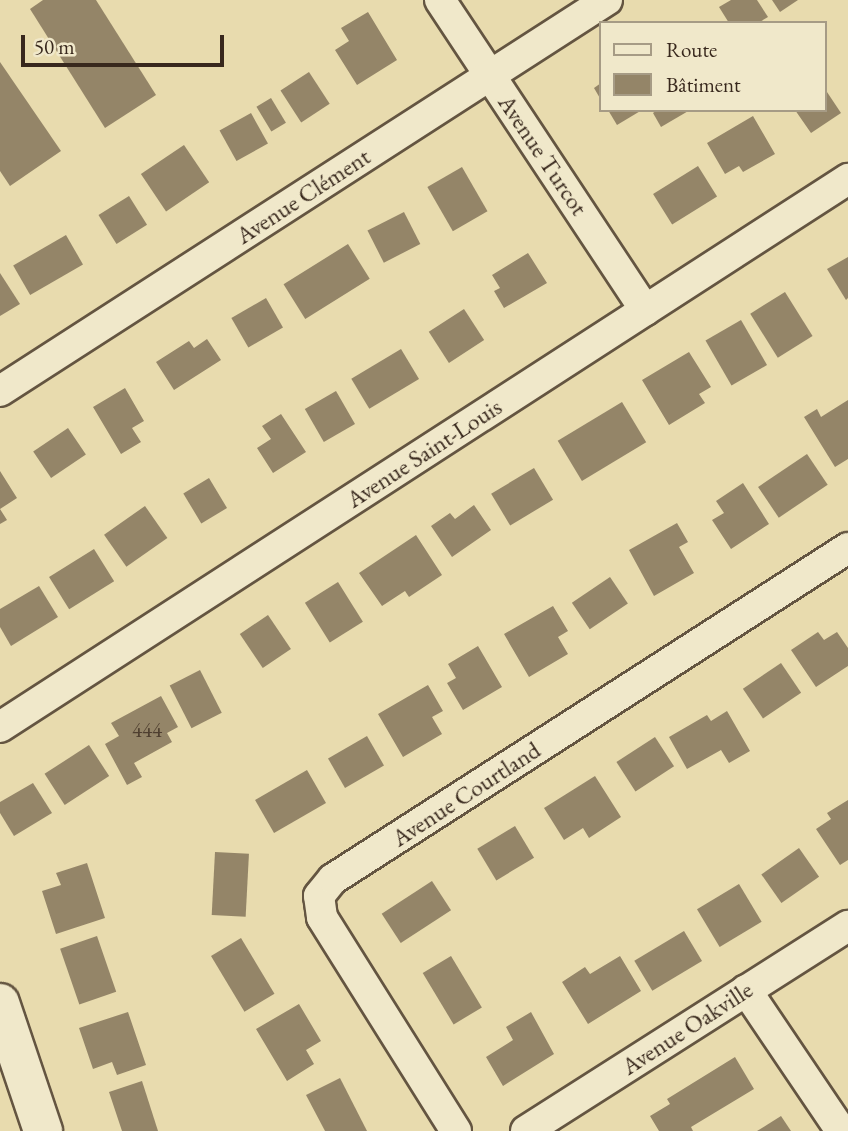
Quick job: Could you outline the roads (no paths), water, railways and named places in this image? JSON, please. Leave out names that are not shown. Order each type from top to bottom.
[{"type":"main road","points":[[0,1003],[43,1131]]},
{"type":"street","name":"Avenue Turcot","points":[[440,0],[645,310]]},
{"type":"street","name":"Avenue Clément","points":[[0,391],[607,0]]},
{"type":"street","name":"Avenue Saint-Louis","points":[[0,727],[848,179]]},
{"type":"street","name":"Avenue Courtland","points":[[456,1131],[322,917],[319,896],[333,879],[848,548]]},
{"type":"street","name":"Avenue Oakville","points":[[526,1131],[848,926]]},
{"type":"street","points":[[746,990],[841,1131]]}]
